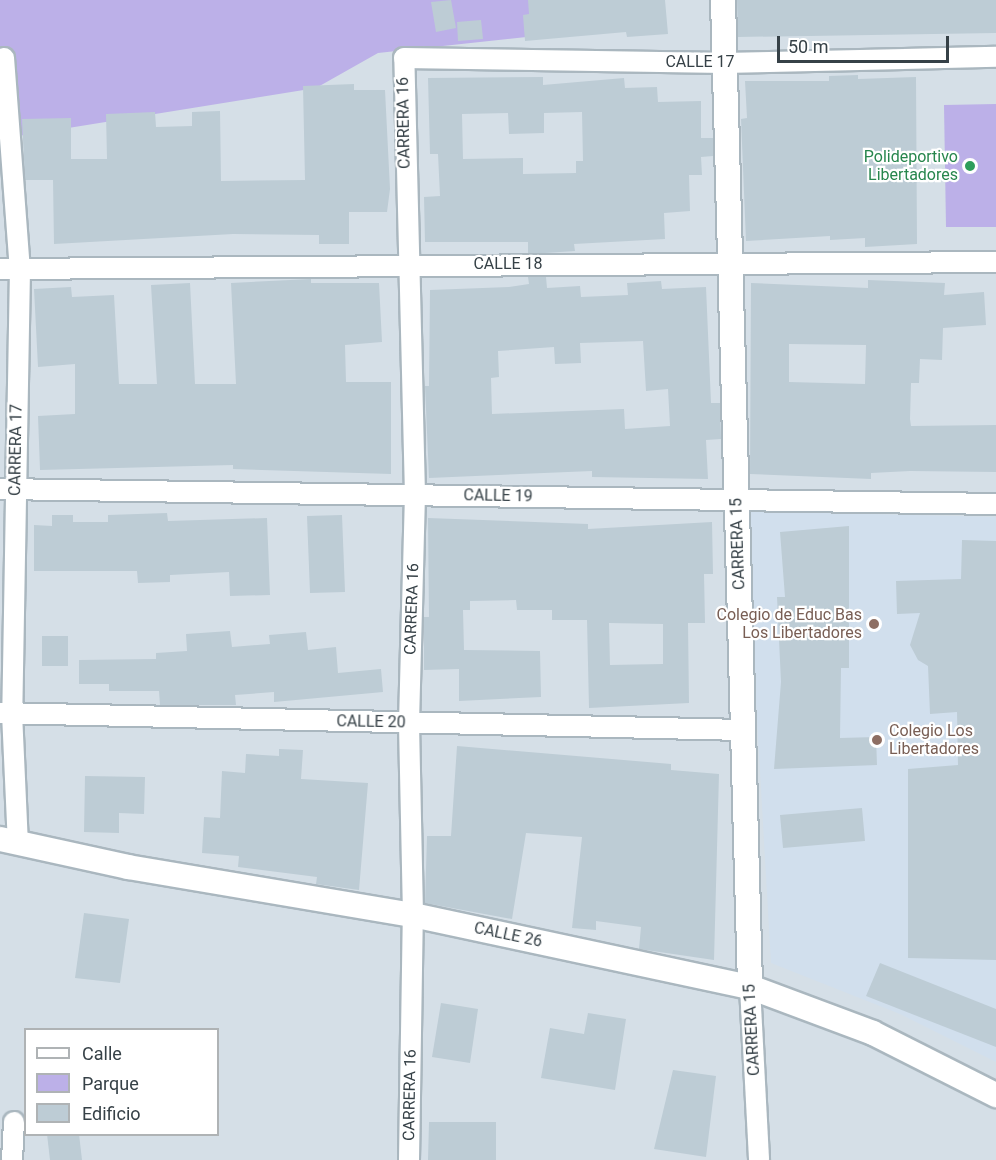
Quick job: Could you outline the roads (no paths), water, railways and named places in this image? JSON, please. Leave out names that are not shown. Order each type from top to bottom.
[{"type":"street","name":"CARRERA 15","points":[[723,0],[750,987],[759,1160]]},
{"type":"street","name":"CALLE 17","points":[[404,58],[724,63],[996,57]]},
{"type":"street","name":"CARRERA 17","points":[[4,58],[20,269],[7,489],[6,713],[9,841]]},
{"type":"street","name":"CARRERA 16","points":[[404,58],[406,265],[415,495],[409,723],[413,915],[409,1160]]},
{"type":"street","name":"CALLE 18","points":[[0,269],[730,262],[996,262]]},
{"type":"street","name":"CALLE 19","points":[[7,489],[996,504]]},
{"type":"street","name":"CALLE 20","points":[[6,713],[743,730]]},
{"type":"street","name":"CALLE 26","points":[[9,841],[128,867],[413,915],[750,987],[873,1033],[996,1095]]},
{"type":"street","points":[[12,1160],[14,1122]]},
{"type":"place","name":"Polideportivo Libertadores","points":[[970,166]]},
{"type":"place","name":"Colegio de Educ Bas Los Libertadores","points":[[874,624]]},
{"type":"place","name":"Colegio Los Libertadores","points":[[877,740]]}]
